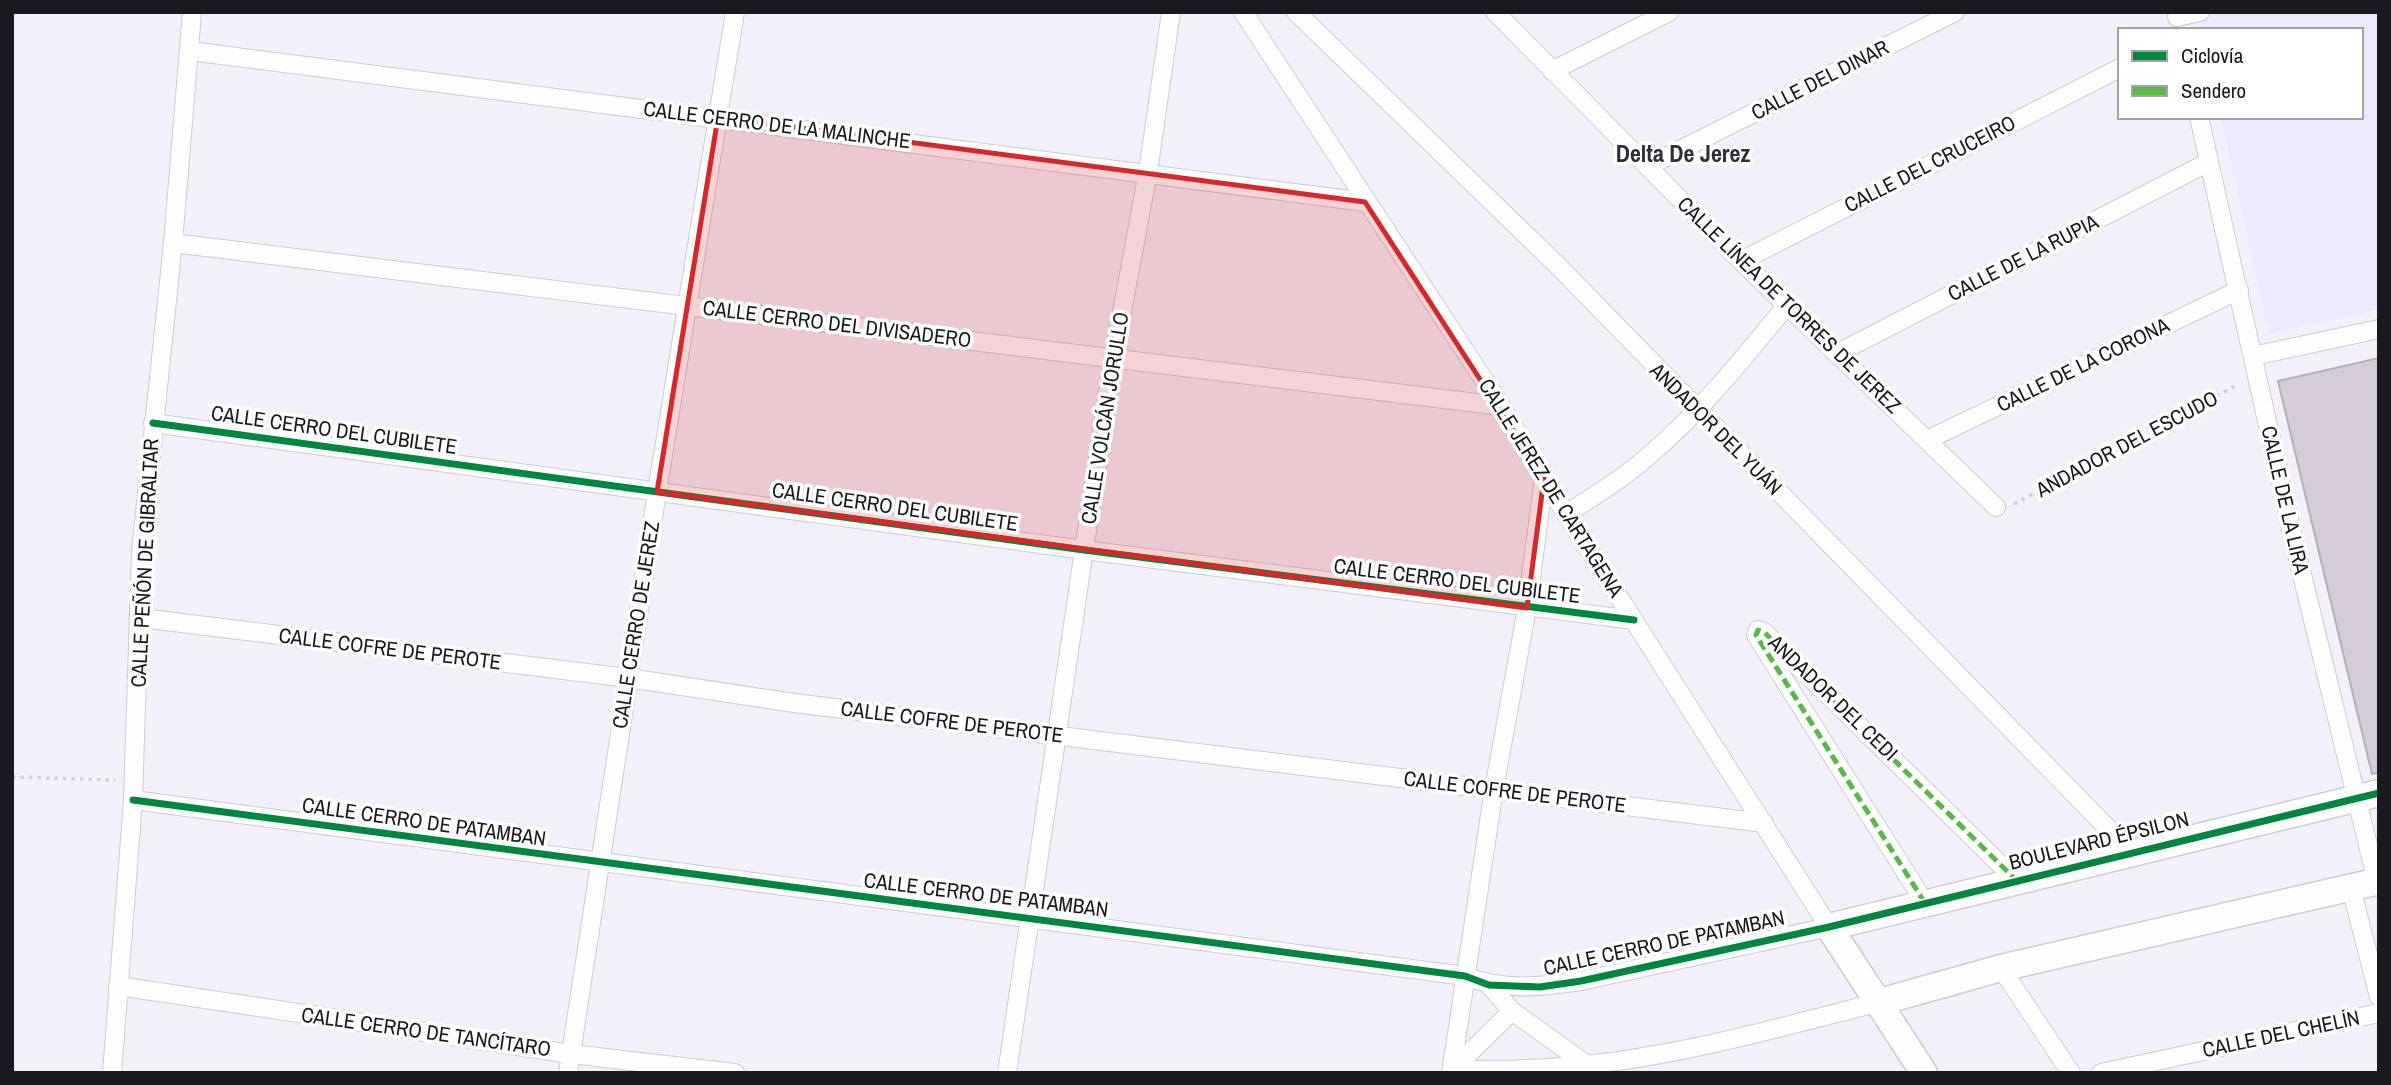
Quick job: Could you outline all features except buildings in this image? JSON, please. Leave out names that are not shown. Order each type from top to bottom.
[{"type":"street","name":"CALLE PEÑÓN DE GIBRALTAR","points":[[112,1073],[133,800],[141,618],[141,551],[173,243],[192,12]]},
{"type":"street","name":"CALLE CERRO DE JEREZ","points":[[568,1073],[656,492],[689,305],[735,12]]},
{"type":"street","name":"CALLE VOLCÁN JORULLO","points":[[1007,1073],[1113,360],[1148,172],[1171,12]]},
{"type":"street","name":"CALLE JEREZ DE CARTAGENA","points":[[1243,12],[1501,406],[1566,514],[1924,1073]]},
{"type":"street","name":"ANDADOR DEL YUÁN","points":[[1296,12],[1486,194],[2130,851]]},
{"type":"street","name":"CALLE LÍNEA DE TORRES DE JEREZ","points":[[1494,12],[1741,261],[1996,508]]},
{"type":"street","points":[[1552,71],[1669,12]]},
{"type":"street","name":"CALLE DEL DINAR","points":[[1648,166],[1955,12]]},
{"type":"street","points":[[2178,20],[2200,12]]},
{"type":"street","name":"CALLE CERRO DE LA MALINCHE","points":[[190,51],[1365,202]]},
{"type":"street","name":"CALLE DEL CRUCEIRO","points":[[1741,261],[2118,69]]},
{"type":"street","name":"CALLE DE LA LIRA","points":[[2199,119],[2256,375],[2367,796],[2378,881]]},
{"type":"street","name":"CALLE DE LA RUPIA","points":[[1836,354],[2209,162]]},
{"type":"street","name":"CALLE CERRO DEL DIVISADERO","points":[[173,243],[1501,406]]},
{"type":"street","name":"CALLE DE LA CORONA","points":[[1927,440],[2239,290]]},
{"type":"street","points":[[1566,514],[1654,452],[1696,410],[1787,305]]},
{"type":"street","points":[[2252,356],[2379,329]]},
{"type":"street","name":"CALLE CERRO DEL CUBILETE","points":[[153,423],[1084,550],[1634,620]]},
{"type":"street","points":[[1451,1071],[1494,789],[1527,608],[1544,478]]},
{"type":"street","name":"CALLE COFRE DE PEROTE","points":[[141,618],[628,678],[794,703],[1764,823]]},
{"type":"street","name":"ANDADOR DEL CEDI","points":[[1925,902],[1756,635],[1758,630],[1764,632],[1904,767],[2016,880]]},
{"type":"street","name":"BOULEVARD ÉPSILON","points":[[1829,927],[2130,851],[2367,796]]},
{"type":"street","name":"CALLE CERRO DE PATAMBAN","points":[[133,800],[601,864],[1029,917],[1465,976],[1489,985],[1540,987],[1581,981],[1829,927]]},
{"type":"street","points":[[1451,1071],[1587,1065],[1685,1049],[1877,1003],[2001,968],[2378,881]]},
{"type":"street","points":[[2351,888],[2379,998]]},
{"type":"street","points":[[2001,968],[2071,1073]]},
{"type":"street","points":[[1489,985],[1512,1011],[1587,1065]]},
{"type":"street","name":"CALLE CERRO DE TANCÍTARO","points":[[118,986],[571,1054],[735,1073]]},
{"type":"street","points":[[1451,1071],[1512,1011]]},
{"type":"street","name":"CALLE DEL CHELÍN","points":[[2101,1073],[2379,1013]]},
{"type":"path","points":[[12,777],[133,781]]},
{"type":"highlighted area","points":[[718,117],[1365,202],[1544,478],[1527,608],[657,492]]},
{"type":"shaded area","points":[[2197,12],[2379,12],[2379,309],[2269,334],[2221,119],[2363,119],[2363,28],[2201,28]]},
{"type":"marked path","points":[[1925,903],[1756,635],[1758,630],[1764,632],[2016,880]]},
{"type":"cycle path","points":[[153,423],[1084,550],[1634,620]]},
{"type":"cycle path","points":[[133,800],[1465,976],[1489,985],[1540,987],[1581,981],[1829,927],[2379,793]]},
{"type":"district","name":"Delta De Jerez","points":[[1683,154]]}]
